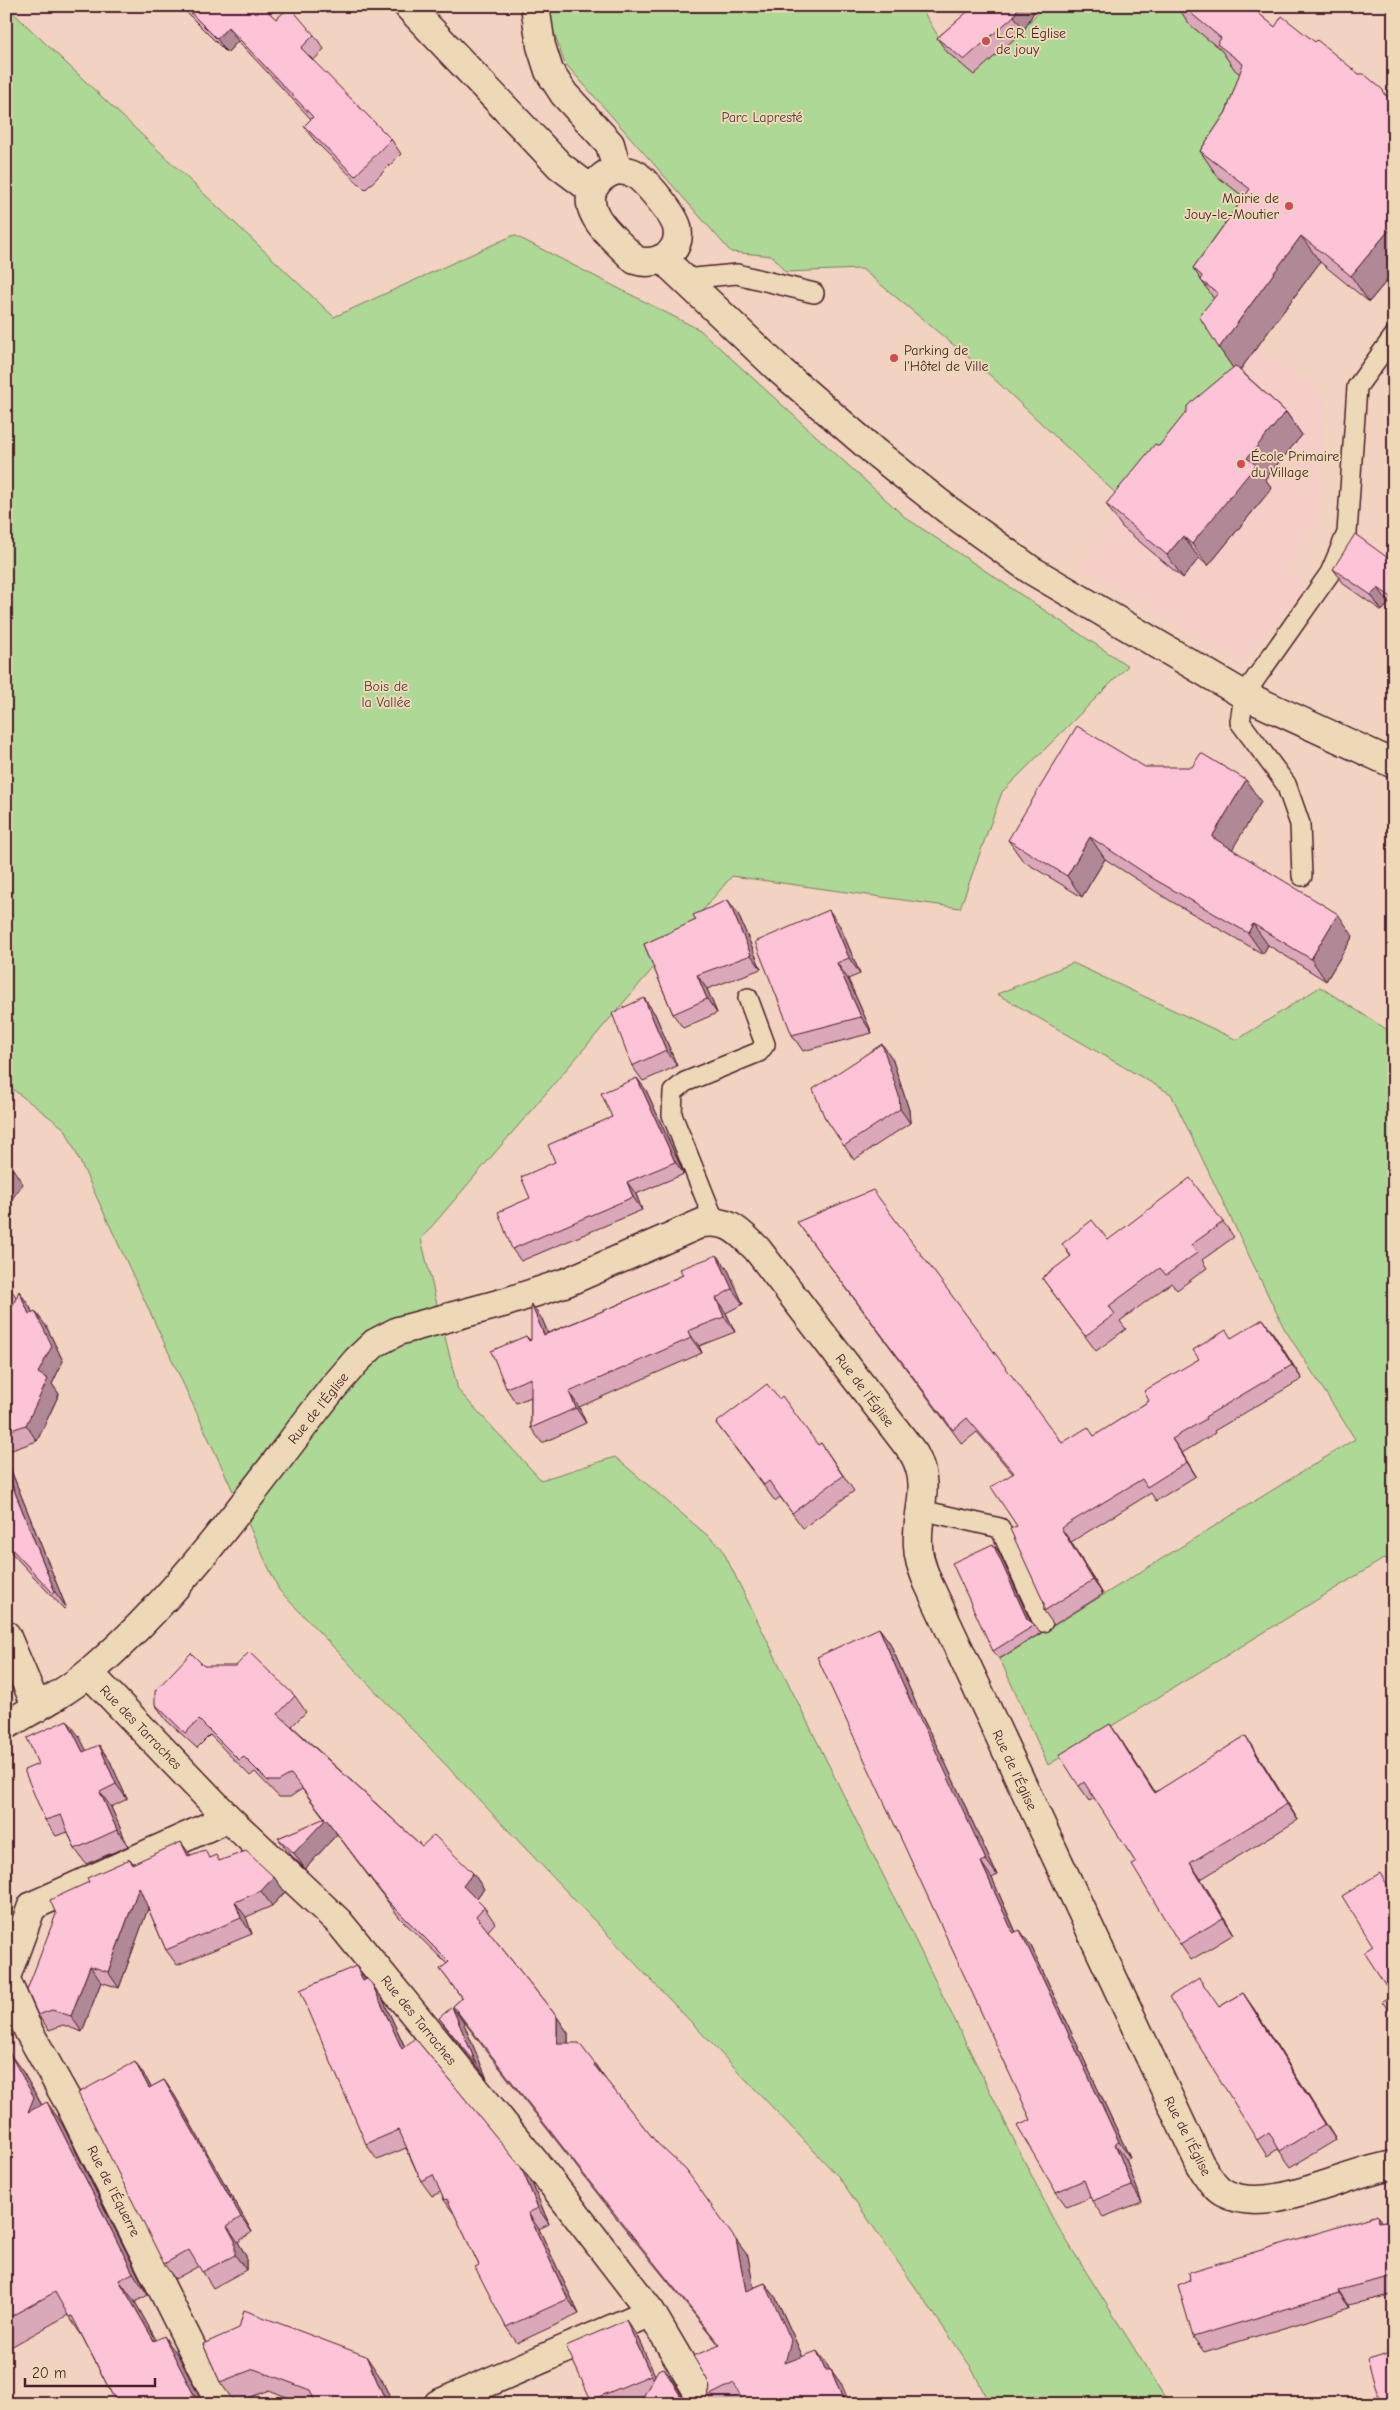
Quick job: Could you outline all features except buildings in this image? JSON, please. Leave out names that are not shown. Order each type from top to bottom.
[{"type":"street","points":[[408,6],[560,166],[592,190]]},
{"type":"street","points":[[536,6],[541,46],[549,71],[564,94],[610,144],[617,170]]},
{"type":"street","points":[[617,170],[628,171],[638,176],[672,217],[678,238],[671,253],[663,259],[653,263],[635,260],[595,216],[590,204],[592,190],[602,176],[617,170]]},
{"type":"street","points":[[663,259],[789,378],[876,453],[948,510],[1031,570],[1244,695],[1394,764]]},
{"type":"street","name":"Rue de l'Église","points":[[6,1725],[37,1708],[89,1673],[159,1607],[332,1389],[357,1360],[375,1343],[398,1331],[506,1302],[567,1282],[702,1223],[715,1222],[729,1225],[757,1250],[914,1454],[921,1468],[924,1483],[918,1546],[920,1564],[1119,1994],[1200,2164],[1214,2184],[1223,2193],[1237,2198],[1263,2201],[1394,2165]]},
{"type":"street","points":[[6,1635],[37,1708]]},
{"type":"street","name":"Rue des Tarraches","points":[[89,1673],[228,1818],[339,1922],[547,2177],[651,2312],[705,2404]]},
{"type":"street","name":"Rue de l'Équerre","points":[[220,2404],[71,2107],[29,2032],[6,1978],[32,1906],[228,1818]]},
{"type":"street","points":[[438,2404],[651,2312]]},
{"type":"lane","points":[[684,279],[737,274],[814,293]]},
{"type":"lane","points":[[1302,876],[1298,815],[1286,784],[1240,722],[1244,695],[1330,573],[1347,533],[1357,387],[1394,336]]},
{"type":"lane","points":[[715,1222],[672,1115],[673,1092],[685,1082],[759,1052],[765,1044],[748,998]]},
{"type":"lane","points":[[921,1510],[1000,1528],[1043,1622]]},
{"type":"shaded area","name":"École Primaire du Village","points":[[1256,345],[1325,396],[1319,519],[1286,568],[1304,582],[1305,591],[1243,663],[1077,566]]},
{"type":"green space","name":"Bois de la Vallée","points":[[6,6],[334,317],[514,235],[700,330],[906,518],[1128,666],[1002,792],[960,908],[732,876],[421,1239],[458,1390],[541,1480],[615,1457],[721,1547],[1053,2219],[1169,2404],[989,2404],[973,2370],[838,2176],[279,1590],[65,1129],[6,1084]]},
{"type":"green space","name":"Parc Lapresté","points":[[549,6],[920,6],[947,51],[974,74],[1027,25],[1043,6],[1182,6],[1223,39],[1236,70],[1266,95],[1278,223],[1220,307],[1263,339],[1254,344],[1126,503],[991,376],[862,269],[785,272],[773,256],[731,252],[564,62],[549,17]]},
{"type":"green space","points":[[1073,963],[1237,1040],[1320,987],[1394,1034],[1394,1566],[1385,1558],[1048,1765],[1000,1659],[1355,1439],[1284,1328],[1171,1094],[997,994]]},
{"type":"place","name":"L.C.R. Église de jouy","points":[[986,41]]},
{"type":"place","name":"Mairie de Jouy-le-Moutier","points":[[1289,206]]},
{"type":"place","name":"Parking de l'Hôtel de Ville","points":[[894,358]]},
{"type":"place","name":"École Primaire du Village","points":[[1241,464]]}]
